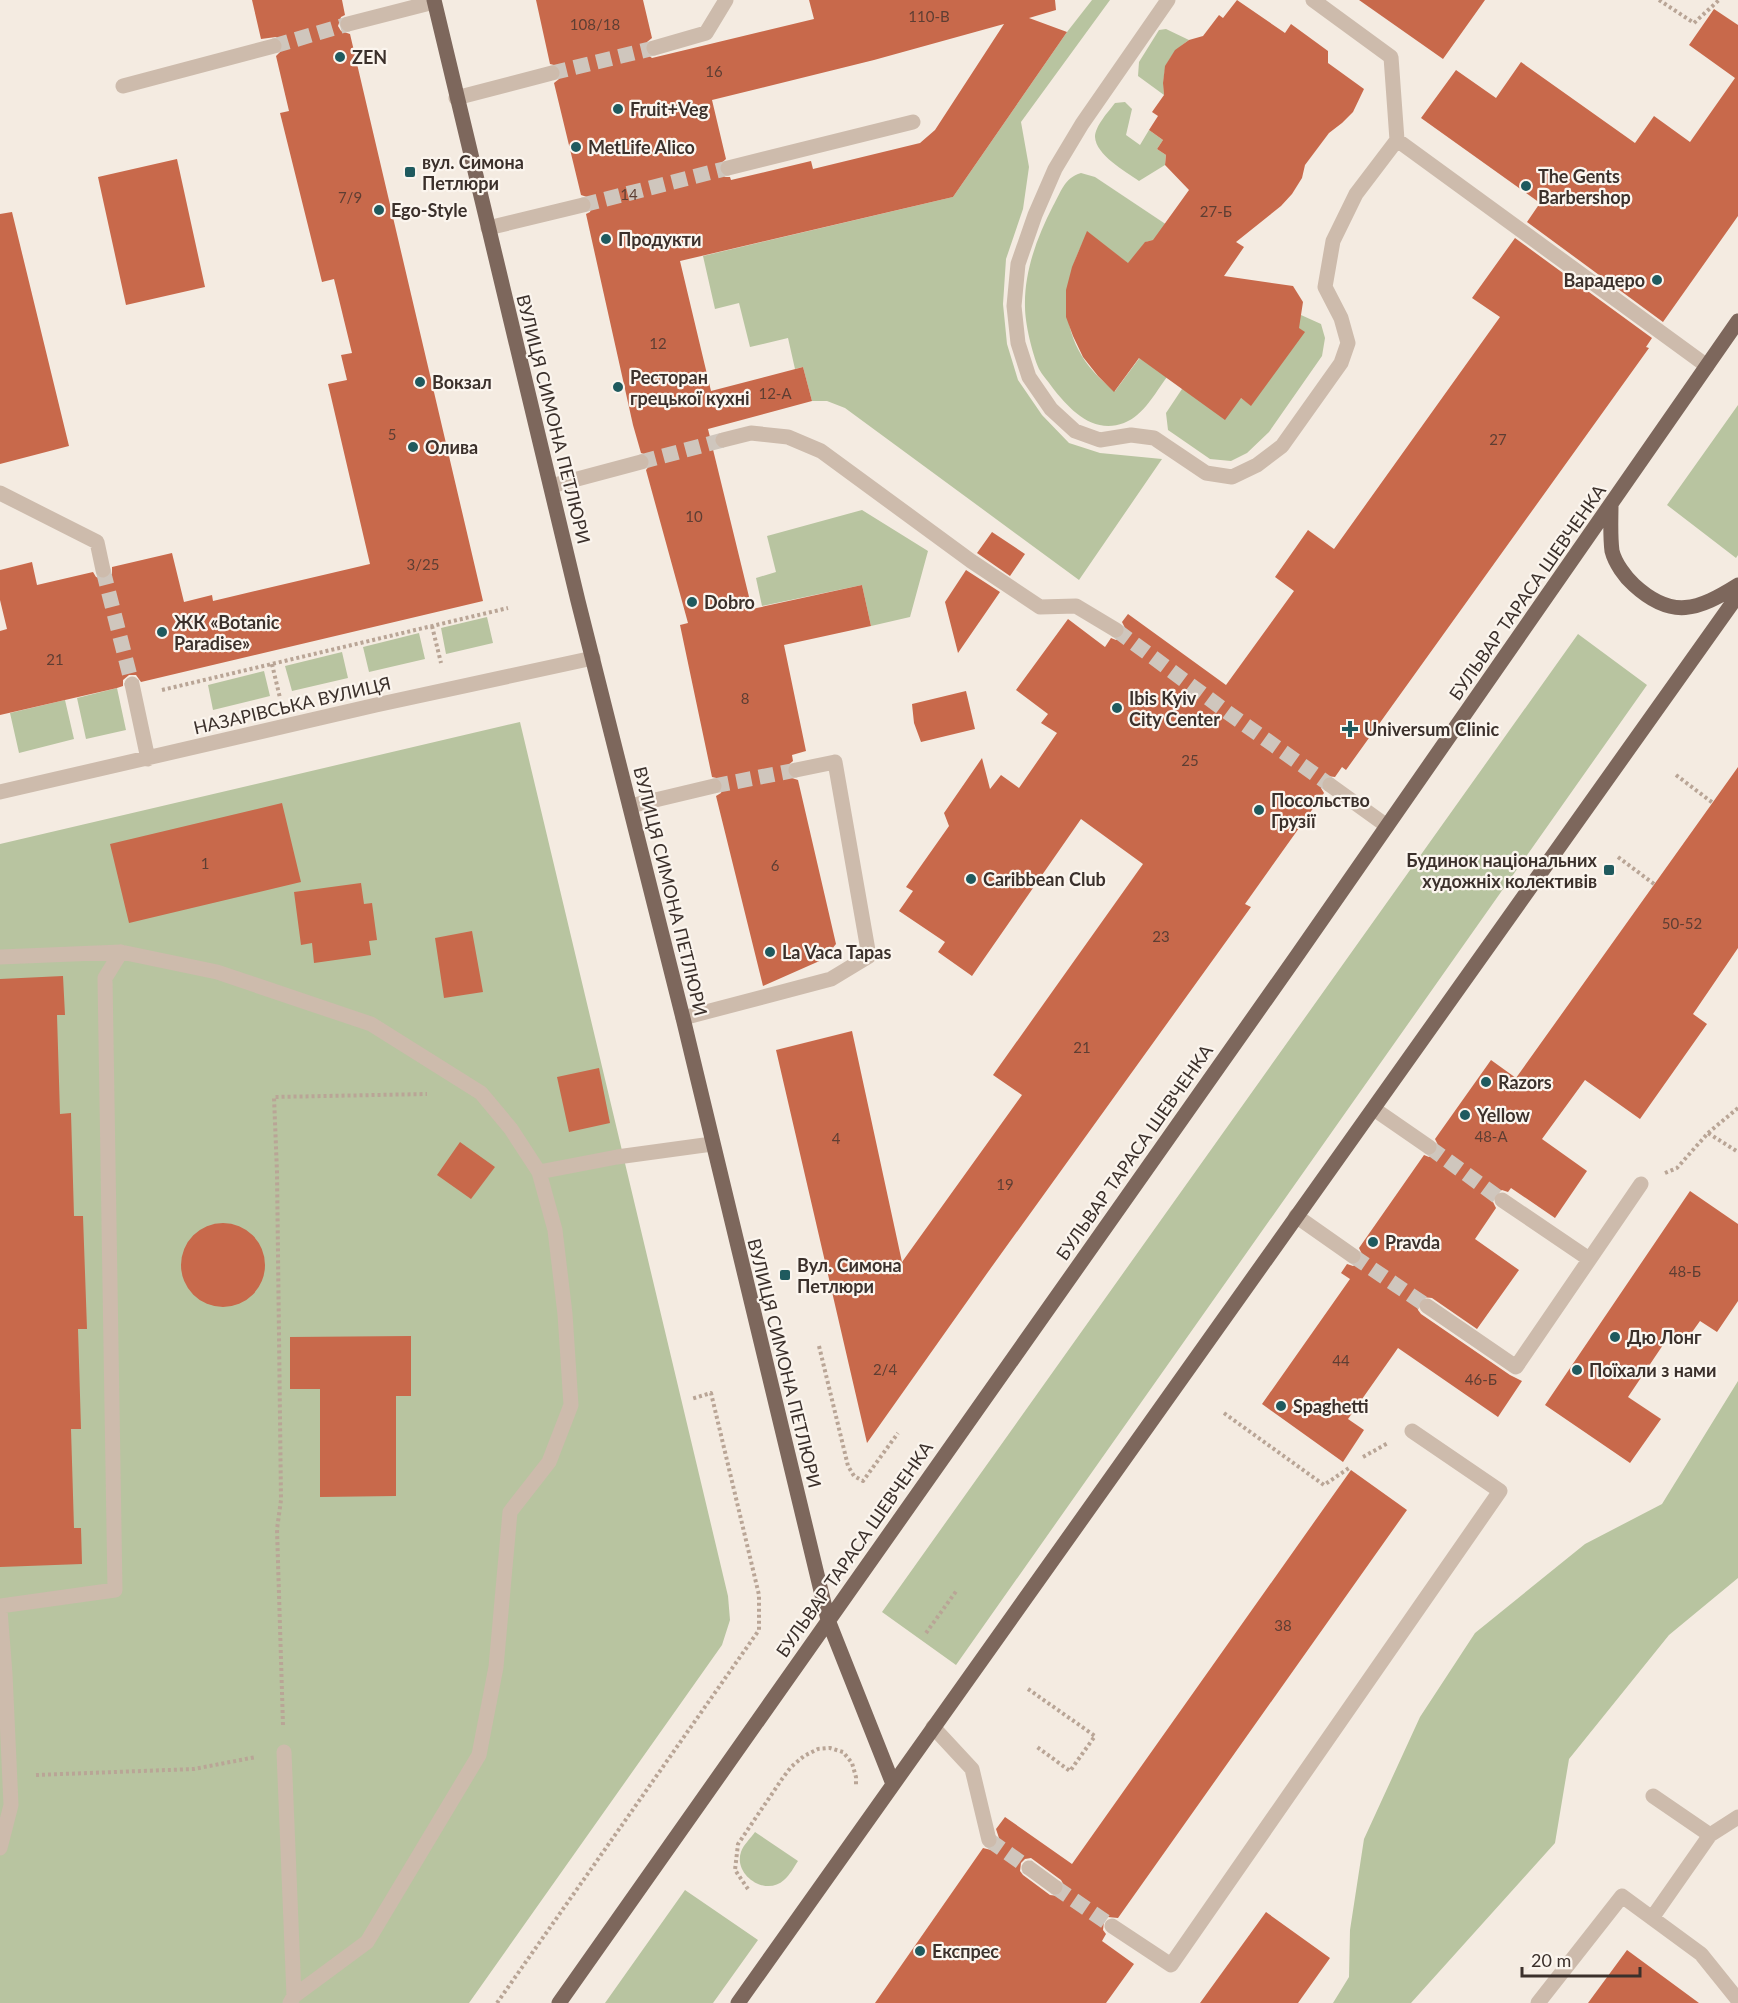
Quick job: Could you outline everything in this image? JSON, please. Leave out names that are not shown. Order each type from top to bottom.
[{"type":"main road","name":"ВУЛИЦЯ СИМОНА ПЕТЛЮРИ","points":[[434,1],[828,1620],[893,1784]]},
{"type":"main road","name":"БУЛЬВАР ТАРАСА ШЕВЧЕНКА","points":[[559,2003],[1387,826],[1738,321]]},
{"type":"main road","points":[[1611,504],[1612,553],[1626,577],[1653,601],[1670,608],[1696,606],[1738,585]]},
{"type":"main road","points":[[738,2003],[1738,595]]},
{"type":"street","points":[[654,48],[706,33],[726,0]]},
{"type":"street","points":[[1168,0],[1082,124],[1055,169],[1035,215],[1018,264],[1014,306],[1018,343],[1029,377],[1051,409],[1074,431],[1100,440],[1131,435],[1154,438],[1206,472],[1232,477],[1257,465],[1282,446],[1341,363],[1348,343],[1341,318],[1325,287],[1334,241],[1356,194],[1397,140],[1391,57],[1313,0]]},
{"type":"street","points":[[348,24],[434,1]]},
{"type":"street","points":[[123,86],[274,46]]},
{"type":"street","points":[[456,98],[552,73]]},
{"type":"street","points":[[728,168],[913,122]]},
{"type":"street","points":[[1397,140],[1707,366]]},
{"type":"street","points":[[488,228],[583,205]]},
{"type":"street","points":[[723,440],[751,434],[788,437],[821,451],[971,561],[1040,608],[1076,606],[1116,630]]},
{"type":"street","points":[[551,486],[641,462]]},
{"type":"street","points":[[0,492],[97,542],[103,570]]},
{"type":"street","name":"НАЗАРІВСЬКА ВУЛИЦЯ","points":[[0,792],[376,705],[593,658]]},
{"type":"street","points":[[133,690],[148,759]]},
{"type":"street","points":[[683,1018],[831,979],[869,956],[835,762],[796,770]]},
{"type":"street","points":[[1330,785],[1387,826]]},
{"type":"street","points":[[630,806],[714,786]]},
{"type":"street","points":[[0,957],[121,952],[217,972],[371,1024],[482,1093],[511,1129],[539,1172],[555,1230],[565,1314],[572,1405],[549,1462],[510,1512],[496,1667],[479,1755],[367,1942],[292,1999]]},
{"type":"street","points":[[0,1848],[11,1805],[0,1608],[115,1590],[105,978],[121,952]]},
{"type":"street","points":[[1374,1109],[1429,1147]]},
{"type":"street","points":[[539,1172],[617,1156],[712,1144]]},
{"type":"street","points":[[1427,1306],[1516,1367],[1641,1184]]},
{"type":"street","points":[[1502,1200],[1589,1259]]},
{"type":"street","points":[[1296,1216],[1353,1256]]},
{"type":"street","points":[[1112,1926],[1171,1965],[1500,1491],[1412,1431]]},
{"type":"street","points":[[933,1727],[972,1769],[989,1840]]},
{"type":"street","points":[[284,1752],[292,1999]]},
{"type":"street","points":[[1653,1796],[1710,1835]]},
{"type":"street","points":[[1652,1918],[1710,1835],[1738,1816]]},
{"type":"street","points":[[1029,1868],[1055,1887]]},
{"type":"street","points":[[1538,2003],[1622,1896],[1701,1954],[1738,2000]]},
{"type":"path","points":[[1659,0],[1694,23],[1719,0]]},
{"type":"path","points":[[133,690],[272,664],[508,608]]},
{"type":"path","points":[[432,626],[441,667]]},
{"type":"path","points":[[272,664],[281,702]]},
{"type":"path","points":[[1676,776],[1713,803]]},
{"type":"path","points":[[1618,857],[1654,884]]},
{"type":"path","points":[[68,1775],[194,1768],[284,1752],[277,1529],[281,1500],[274,1097],[435,1094]]},
{"type":"path","points":[[1641,1184],[1677,1168],[1708,1133],[1738,1108]]},
{"type":"path","points":[[1708,1133],[1738,1152]]},
{"type":"path","points":[[819,1346],[848,1466],[854,1476],[863,1481],[898,1433]]},
{"type":"path","points":[[497,2003],[759,1630],[759,1595],[711,1393],[691,1399]]},
{"type":"path","points":[[1224,1413],[1324,1485],[1349,1468]]},
{"type":"path","points":[[926,1633],[957,1590]]},
{"type":"path","points":[[1029,1689],[1095,1736],[1070,1771],[1037,1748]]},
{"type":"path","points":[[748,1889],[735,1870],[738,1844],[782,1779],[798,1761],[818,1749],[830,1748],[843,1752],[852,1763],[856,1777],[856,1792]]},
{"type":"green space","points":[[1092,0],[1110,0],[1021,122],[1029,167],[1023,209],[1006,259],[1003,304],[1007,344],[1018,380],[1042,415],[1069,443],[1100,453],[1162,459],[1079,580],[845,408],[827,401],[812,401],[803,367],[795,369],[788,338],[750,347],[739,303],[715,309],[703,256],[953,197],[1067,32]]},
{"type":"green space","points":[[1166,29],[1189,40],[1171,57],[1168,63],[1164,77],[1164,95],[1138,76],[1139,62],[1159,30]]},
{"type":"green space","points":[[1125,102],[1132,109],[1126,135],[1140,145],[1149,130],[1163,140],[1157,149],[1166,155],[1165,165],[1139,181],[1100,150],[1095,137],[1100,124],[1115,103]]},
{"type":"green space","points":[[1081,173],[1095,177],[1170,227],[1158,242],[1151,241],[1143,244],[1138,271],[1088,233],[1077,254],[1070,276],[1067,297],[1068,318],[1073,338],[1096,375],[1115,391],[1141,356],[1167,377],[1137,415],[1124,423],[1113,426],[1102,426],[1083,418],[1043,376],[1031,347],[1026,321],[1025,294],[1029,268],[1037,242],[1064,186],[1071,178]]},
{"type":"green space","points":[[1301,315],[1321,324],[1325,338],[1322,356],[1269,432],[1247,453],[1231,461],[1210,459],[1168,430],[1166,413],[1182,389],[1241,398],[1251,405]]},
{"type":"green space","points":[[1738,405],[1738,555],[1736,558],[1667,505]]},
{"type":"green space","points":[[862,510],[928,551],[910,617],[871,626],[862,585],[762,606],[756,578],[776,572],[767,536]]},
{"type":"green space","points":[[487,617],[493,643],[446,654],[441,628]]},
{"type":"green space","points":[[419,633],[425,659],[369,672],[363,647]]},
{"type":"green space","points":[[1578,634],[1647,685],[956,1665],[882,1612]]},
{"type":"green space","points":[[342,652],[348,678],[292,691],[285,666]]},
{"type":"green space","points":[[264,671],[270,696],[213,710],[208,685]]},
{"type":"green space","points":[[117,688],[126,730],[86,739],[77,698]]},
{"type":"green space","points":[[65,700],[74,739],[19,753],[10,713]]},
{"type":"green space","points":[[520,722],[728,1596],[730,1620],[722,1645],[469,2003],[0,2003],[0,844]]},
{"type":"green space","points":[[1738,1381],[1738,1578],[1669,1635],[1569,1759],[1555,1843],[1411,2003],[1333,2003],[1349,1977],[1350,1930],[1364,1839],[1420,1717],[1475,1633],[1585,1544],[1662,1504]]},
{"type":"green space","points":[[755,1832],[798,1861],[786,1878],[777,1885],[760,1885],[746,1875],[742,1868],[741,1852]]},
{"type":"green space","points":[[685,1890],[758,1940],[713,2003],[605,2003]]},
{"type":"building","points":[[252,0],[342,0],[345,15],[341,17],[338,26],[341,31],[350,34],[483,601],[141,682],[136,675],[129,675],[123,680],[123,686],[117,688],[0,715],[0,631],[7,629],[0,600],[0,570],[32,562],[37,585],[93,572],[96,577],[104,580],[112,574],[112,567],[172,553],[184,602],[212,595],[213,601],[370,564],[328,384],[347,380],[341,355],[352,353],[334,279],[322,282],[280,113],[289,111],[276,56],[283,49],[283,43],[276,37],[261,39]]},
{"type":"building","points":[[536,0],[643,0],[652,38],[647,42],[645,50],[652,58],[814,19],[809,0],[1055,0],[1056,10],[1029,18],[1067,32],[953,197],[680,261],[711,391],[803,367],[812,401],[708,429],[752,609],[862,585],[871,626],[784,645],[806,751],[792,755],[793,761],[787,766],[786,771],[789,777],[798,780],[836,944],[824,959],[763,986],[716,796],[721,793],[724,784],[721,779],[712,777],[680,625],[688,623],[646,470],[650,465],[650,459],[641,453],[633,425],[586,214],[590,212],[593,203],[590,198],[581,195],[554,83],[559,79],[562,71],[558,66],[550,64]],"holes":[[[1004,24],[935,130],[920,143],[813,169],[811,161],[731,180],[719,171],[719,165],[726,159],[712,100],[874,60]]]},
{"type":"building","points":[[1237,0],[1285,33],[1291,24],[1328,51],[1328,63],[1364,89],[1353,112],[1329,133],[1305,165],[1302,178],[1292,194],[1281,206],[1236,242],[1244,247],[1224,276],[1293,286],[1303,302],[1299,328],[1305,332],[1251,406],[1241,398],[1225,420],[1139,358],[1114,392],[1083,357],[1073,336],[1066,317],[1066,290],[1072,267],[1087,231],[1128,263],[1145,242],[1153,240],[1189,190],[1165,165],[1166,155],[1157,149],[1163,140],[1149,130],[1158,116],[1152,112],[1164,95],[1165,66],[1175,50],[1189,40],[1203,36],[1219,15],[1223,18]]},
{"type":"building","points":[[1359,0],[1485,0],[1443,59]]},
{"type":"building","points":[[1714,9],[1738,25],[1738,216],[1663,322],[1527,222],[1540,203],[1421,118],[1456,70],[1496,98],[1521,62],[1635,143],[1654,116],[1690,142],[1735,78],[1689,45]]},
{"type":"building","points":[[177,159],[205,287],[126,305],[98,177]]},
{"type":"building","points":[[12,212],[69,446],[0,464],[0,214]]},
{"type":"building","points":[[1515,238],[1652,338],[1646,347],[1649,348],[1346,770],[1342,767],[1335,777],[1327,776],[1322,780],[1321,788],[1324,793],[1245,904],[1251,907],[867,1443],[776,1050],[852,1031],[902,1262],[1022,1095],[993,1075],[1143,864],[1081,819],[972,976],[938,952],[945,942],[899,911],[913,891],[906,887],[949,826],[944,813],[982,758],[990,789],[1001,775],[1019,788],[1057,733],[1041,723],[1048,714],[1016,690],[1068,619],[1105,647],[1111,638],[1116,640],[1124,635],[1126,630],[1122,622],[1128,614],[1226,685],[1294,591],[1275,577],[1308,530],[1334,549],[1500,317],[1472,298]]},
{"type":"building","points":[[992,532],[1025,554],[1010,576],[977,553]]},
{"type":"building","points":[[966,570],[1000,592],[958,653],[945,602]]},
{"type":"building","points":[[966,691],[975,729],[921,742],[914,723],[912,704]]},
{"type":"building","points":[[1738,767],[1738,948],[1693,1014],[1707,1024],[1640,1119],[1585,1080],[1542,1139],[1587,1171],[1555,1218],[1511,1188],[1508,1192],[1502,1190],[1494,1194],[1492,1200],[1496,1208],[1475,1239],[1519,1270],[1477,1329],[1432,1298],[1423,1297],[1417,1305],[1421,1314],[1522,1381],[1498,1417],[1398,1348],[1348,1419],[1364,1430],[1343,1462],[1262,1404],[1350,1279],[1341,1273],[1347,1264],[1353,1266],[1361,1262],[1363,1256],[1359,1248],[1424,1155],[1429,1157],[1437,1153],[1439,1147],[1435,1139],[1491,1060],[1516,1078]]},
{"type":"building","points":[[282,803],[301,882],[129,923],[110,844]]},
{"type":"building","points":[[361,883],[364,904],[372,903],[377,940],[369,941],[371,955],[314,963],[312,943],[301,945],[294,892]]},
{"type":"building","points":[[472,931],[483,992],[444,998],[435,938]]},
{"type":"building","points":[[63,976],[65,1015],[57,1015],[60,1114],[71,1113],[74,1216],[83,1216],[87,1329],[78,1329],[81,1429],[71,1429],[74,1528],[81,1528],[82,1564],[0,1567],[0,979]]},
{"type":"building","points":[[599,1068],[610,1123],[569,1132],[557,1077]]},
{"type":"building","points":[[460,1142],[495,1167],[471,1199],[437,1175]]},
{"type":"building","points":[[1690,1191],[1738,1224],[1738,1301],[1717,1332],[1700,1321],[1685,1342],[1671,1333],[1628,1397],[1661,1419],[1630,1463],[1545,1405]]},
{"type":"building","points":[[215,1223],[231,1223],[247,1230],[258,1241],[265,1257],[262,1281],[253,1295],[231,1307],[215,1307],[199,1300],[188,1289],[181,1273],[181,1257],[188,1241],[199,1230]]},
{"type":"building","points":[[411,1336],[411,1396],[396,1396],[396,1496],[320,1497],[320,1389],[290,1389],[290,1337]]},
{"type":"building","points":[[1351,1470],[1407,1510],[1118,1918],[1108,1917],[1104,1921],[1103,1930],[1106,1934],[1102,1941],[1134,1964],[1106,2003],[875,2003],[983,1848],[991,1850],[996,1847],[999,1838],[996,1829],[1005,1817],[1072,1864]],"holes":[[[1031,1858],[1061,1880],[1065,1887],[1062,1893],[1058,1896],[1050,1895],[1023,1875],[1020,1871],[1021,1863]]]},
{"type":"building","points":[[1266,1912],[1330,1958],[1298,2003],[1200,2003]]},
{"type":"building","points":[[1627,1950],[1699,2003],[1588,2003]]},
{"type":"tunnel","points":[[274,46],[348,24]]},
{"type":"tunnel","points":[[552,73],[654,48]]},
{"type":"tunnel","points":[[583,205],[728,168]]},
{"type":"tunnel","points":[[641,462],[723,440]]},
{"type":"tunnel","points":[[103,570],[132,684]]},
{"type":"tunnel","points":[[1116,630],[1330,785]]},
{"type":"tunnel","points":[[714,786],[796,770]]},
{"type":"tunnel","points":[[1429,1147],[1502,1200]]},
{"type":"tunnel","points":[[1353,1256],[1427,1306]]},
{"type":"tunnel","points":[[989,1840],[1029,1868]]},
{"type":"tunnel","points":[[1055,1887],[1112,1926]]},
{"type":"place","name":"ZEN","points":[[340,57]]},
{"type":"place","name":"Fruit+Veg","points":[[618,109]]},
{"type":"place","name":"MetLife Alico","points":[[576,147]]},
{"type":"place","name":"вул. Симона Петлюри","points":[[410,172]]},
{"type":"place","name":"The Gents Barbershop","points":[[1526,186]]},
{"type":"place","name":"Ego-Style","points":[[379,210]]},
{"type":"place","name":"Продукти","points":[[606,239]]},
{"type":"place","name":"Варадеро","points":[[1657,280]]},
{"type":"place","name":"Вокзал","points":[[420,382]]},
{"type":"place","name":"Ресторан грецької кухні","points":[[618,387]]},
{"type":"place","name":"Олива","points":[[413,447]]},
{"type":"place","name":"Dobro","points":[[692,602]]},
{"type":"place","name":"ЖК «Botanic Paradise»","points":[[162,632]]},
{"type":"place","name":"Ibis Kyiv City Center","points":[[1117,708]]},
{"type":"place","name":"Universum Clinic","points":[[1350,729]]},
{"type":"place","name":"Посольство Грузії","points":[[1259,810]]},
{"type":"place","name":"Будинок національних художніх колективів","points":[[1609,870]]},
{"type":"place","name":"Caribbean Club","points":[[971,879]]},
{"type":"place","name":"La Vaca Tapas","points":[[770,952]]},
{"type":"place","name":"Razors","points":[[1486,1082]]},
{"type":"place","name":"Yellow","points":[[1465,1115]]},
{"type":"place","name":"Pravda","points":[[1373,1242]]},
{"type":"place","name":"Вул. Симона Петлюри","points":[[785,1275]]},
{"type":"place","name":"Дю Лонг","points":[[1615,1337]]},
{"type":"place","name":"Поїхали з нами","points":[[1577,1370]]},
{"type":"place","name":"Spaghetti","points":[[1281,1406]]},
{"type":"place","name":"Експрес","points":[[920,1951]]}]
